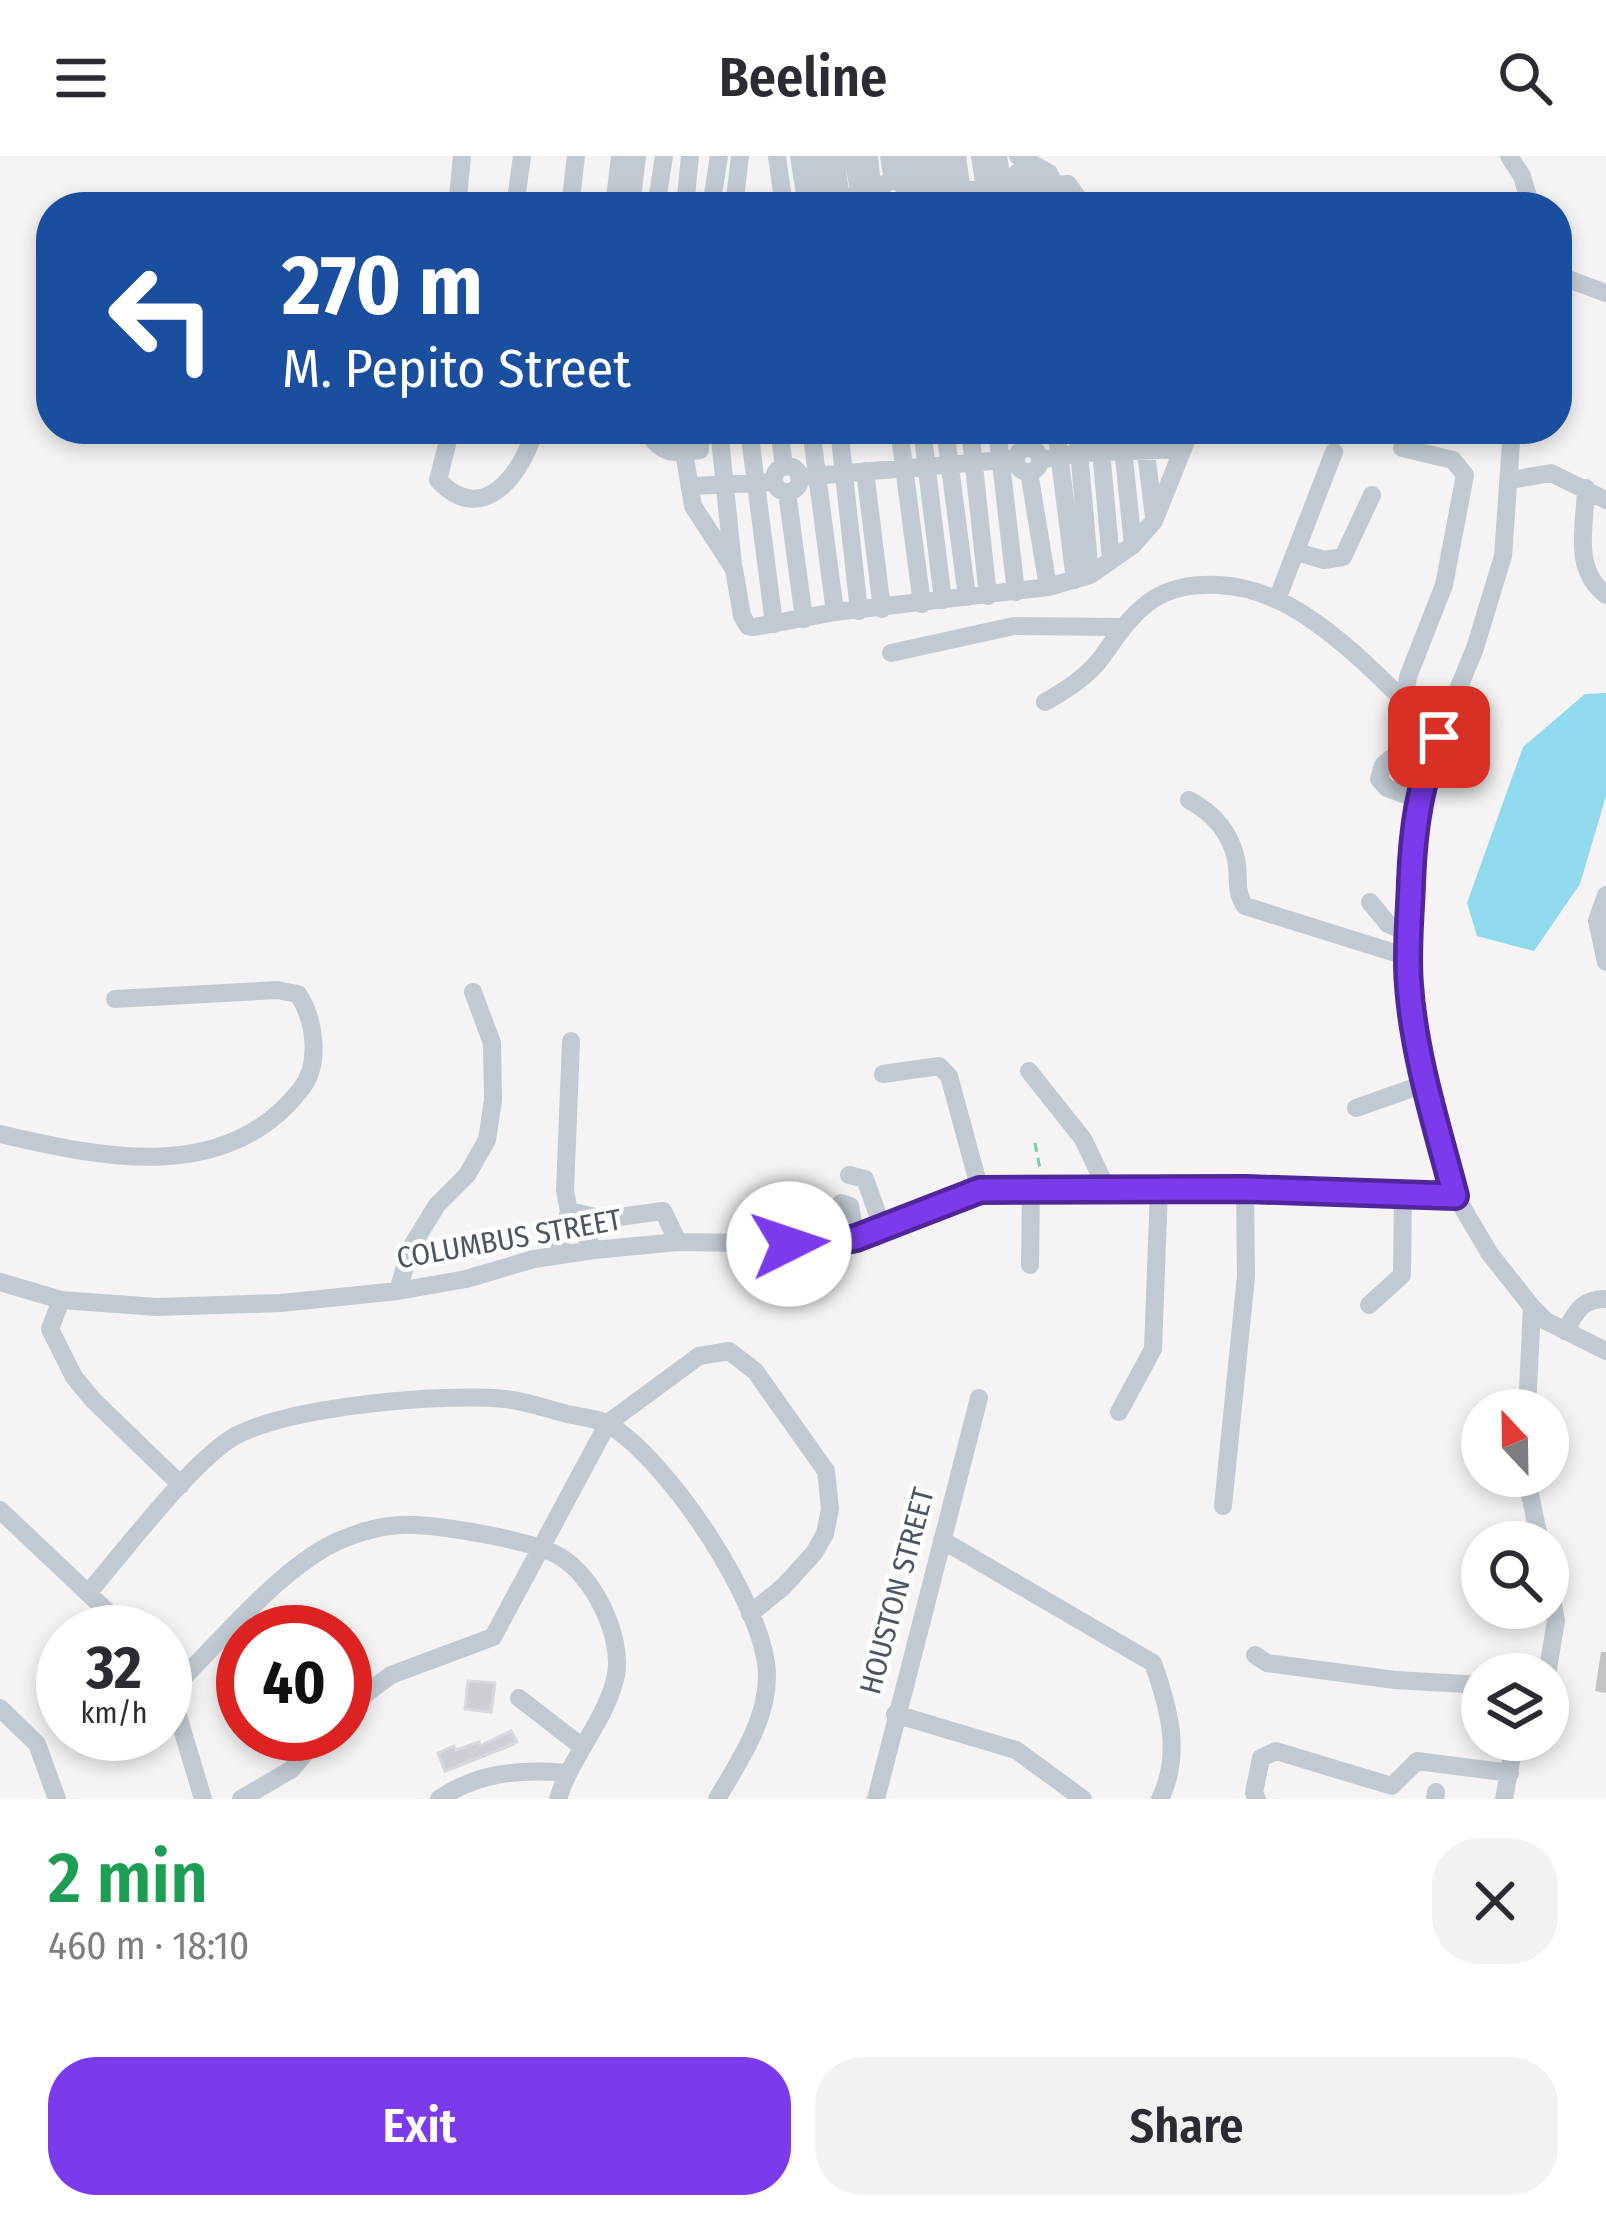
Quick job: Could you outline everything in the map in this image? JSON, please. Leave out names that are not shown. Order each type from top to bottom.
[{"type":"street","points":[[459,192],[463,156]]},
{"type":"street","points":[[517,192],[522,156]]},
{"type":"street","points":[[572,192],[576,156]]},
{"type":"street","points":[[616,192],[620,156]]},
{"type":"street","points":[[633,192],[637,156]]},
{"type":"street","points":[[658,192],[664,156]]},
{"type":"street","points":[[686,192],[690,156]]},
{"type":"street","points":[[713,192],[718,156]]},
{"type":"street","points":[[736,192],[740,156]]},
{"type":"street","points":[[777,156],[782,192]]},
{"type":"street","points":[[800,156],[911,192]]},
{"type":"street","points":[[817,156],[912,192]]},
{"type":"street","points":[[835,156],[913,192]]},
{"type":"street","points":[[853,156],[915,192]]},
{"type":"street","points":[[868,156],[916,192]]},
{"type":"street","points":[[889,156],[918,192]]},
{"type":"street","points":[[906,156],[919,192]]},
{"type":"street","points":[[920,192],[923,156]]},
{"type":"street","points":[[922,192],[940,156]]},
{"type":"street","points":[[923,192],[957,156]]},
{"type":"street","points":[[925,192],[980,156]]},
{"type":"street","points":[[926,192],[998,156]]},
{"type":"street","points":[[1509,156],[1527,192]]},
{"type":"street","points":[[977,192],[1072,187],[1075,192]]},
{"type":"street","points":[[1572,280],[1606,292]]},
{"type":"street","points":[[447,444],[438,480],[452,495],[476,500],[501,490],[530,444]]},
{"type":"street","points":[[659,444],[681,452],[700,450],[700,444]]},
{"type":"street","points":[[679,444],[697,513],[734,569]]},
{"type":"street","points":[[721,444],[734,569],[748,626],[1016,592],[1082,578],[1132,545],[1154,521],[1179,444]]},
{"type":"street","points":[[759,444],[786,479],[836,612]]},
{"type":"street","points":[[781,444],[804,619]]},
{"type":"street","points":[[774,624],[786,479],[804,444]]},
{"type":"street","points":[[845,444],[855,471],[882,609]]},
{"type":"street","points":[[900,444],[922,604]]},
{"type":"street","points":[[924,444],[944,600]]},
{"type":"street","points":[[946,444],[967,597]]},
{"type":"street","points":[[972,444],[988,596]]},
{"type":"street","points":[[1079,444],[1082,578]]},
{"type":"street","points":[[1101,444],[1111,560]]},
{"type":"street","points":[[1123,444],[1132,545]]},
{"type":"street","points":[[1145,444],[1154,521]]},
{"type":"street","points":[[1172,444],[1175,449]]},
{"type":"street","points":[[1512,444],[1503,556],[1475,648],[1414,785],[1409,991],[1455,1196],[1490,1254],[1532,1307],[1565,1331],[1606,1351]]},
{"type":"street","points":[[1402,448],[1453,460],[1465,475],[1444,585],[1408,677],[1404,704]]},
{"type":"street","points":[[693,486],[1028,455],[1175,449]]},
{"type":"street","points":[[1277,597],[1334,452]]},
{"type":"street","points":[[1028,455],[1082,578]]},
{"type":"street","points":[[1028,455],[1048,587]]},
{"type":"street","points":[[1016,592],[1028,455]]},
{"type":"street","points":[[855,471],[859,611]]},
{"type":"street","points":[[1511,480],[1551,473],[1606,500]]},
{"type":"street","points":[[1586,488],[1583,568],[1590,583],[1606,595]]},
{"type":"street","points":[[1297,552],[1324,560],[1343,557],[1372,495]]},
{"type":"street","points":[[1045,702],[1074,685],[1100,660],[1120,627],[1153,599],[1188,584],[1230,585],[1277,597],[1362,662],[1439,737]]},
{"type":"street","points":[[890,652],[1014,626],[1120,627]]},
{"type":"street","points":[[1189,800],[1211,812],[1223,828],[1236,859],[1237,894],[1245,906],[1408,957]]},
{"type":"street","points":[[1606,895],[1597,921],[1606,962]]},
{"type":"street","points":[[1370,902],[1388,924],[1409,933]]},
{"type":"street","points":[[0,1134],[83,1154],[179,1156],[244,1139],[281,1115],[309,1079],[311,1013],[298,994],[277,990],[115,1000]]},
{"type":"street","points":[[398,1291],[410,1249],[437,1205],[467,1175],[487,1140],[493,1100],[492,1043],[472,992]]},
{"type":"street","points":[[571,1041],[565,1191],[569,1211],[594,1250]]},
{"type":"street","points":[[883,1074],[922,1065],[939,1066],[949,1076],[977,1191]]},
{"type":"street","points":[[1029,1070],[1083,1139],[1107,1189]]},
{"type":"street","points":[[1356,1108],[1427,1083]]},
{"type":"street","points":[[959,1153],[977,1191]]},
{"type":"street","points":[[849,1175],[865,1179],[883,1229]]},
{"type":"street","points":[[1030,1265],[1038,1189]]},
{"type":"street","points":[[1223,1506],[1246,1276],[1245,1189]]},
{"type":"street","name":"COLUMBUS STREET","points":[[0,1282],[62,1300],[157,1307],[281,1303],[398,1291],[594,1250],[678,1242],[826,1244],[883,1229],[977,1191],[1245,1189],[1455,1196]]},
{"type":"street","points":[[1119,1412],[1153,1349],[1159,1190]]},
{"type":"street","points":[[1369,1305],[1402,1274],[1402,1191]]},
{"type":"street","points":[[842,1203],[850,1206],[856,1238]]},
{"type":"street","points":[[569,1211],[604,1219],[663,1211],[678,1242]]},
{"type":"street","points":[[558,1256],[569,1211]]},
{"type":"street","points":[[1565,1331],[1580,1304],[1606,1298]]},
{"type":"street","points":[[62,1300],[50,1329],[74,1377],[182,1486]]},
{"type":"street","points":[[1527,1389],[1532,1307]]},
{"type":"street","points":[[372,1689],[392,1675],[493,1637],[608,1424],[699,1356],[729,1351],[755,1370],[826,1471],[830,1509],[825,1534],[814,1553],[750,1614]]},
{"type":"street","points":[[88,1593],[231,1438],[260,1425],[399,1401],[468,1397],[512,1400],[608,1424],[649,1456],[688,1500],[760,1638],[767,1674],[762,1708],[750,1743],[717,1799]]},
{"type":"street","name":"HOUSTON STREET","points":[[876,1799],[979,1398]]},
{"type":"street","points":[[0,1510],[101,1605]]},
{"type":"street","points":[[192,1662],[303,1561],[338,1541],[380,1527],[414,1525],[542,1547],[565,1559],[586,1581],[614,1637],[616,1672],[609,1695],[566,1773],[558,1799]]},
{"type":"street","points":[[942,1540],[1153,1664],[1166,1697],[1174,1743],[1160,1799]]},
{"type":"street","points":[[1255,1655],[1267,1663],[1395,1681],[1461,1684]]},
{"type":"street","points":[[519,1698],[580,1746]]},
{"type":"street","points":[[0,1708],[37,1744],[57,1799]]},
{"type":"street","points":[[895,1714],[1016,1750],[1083,1799]]},
{"type":"street","points":[[1257,1799],[1253,1793],[1262,1758],[1276,1750],[1389,1792],[1417,1761],[1510,1773]]},
{"type":"street","points":[[192,1761],[203,1799]]},
{"type":"street","points":[[241,1799],[299,1761]]},
{"type":"street","points":[[1504,1799],[1512,1761]]},
{"type":"street","points":[[439,1799],[477,1779],[524,1769],[566,1773]]},
{"type":"path","points":[[1034,1143],[1038,1189]]},
{"type":"water","points":[[1606,693],[1606,796],[1580,884],[1534,951],[1477,936],[1467,903],[1523,747],[1585,694]]},
{"type":"building","points":[[468,1681],[495,1683],[491,1712],[465,1709]]},
{"type":"building","points":[[511,1731],[517,1742],[445,1771],[438,1753],[454,1746],[456,1750],[479,1742],[480,1746]]},
{"type":"route","points":[[789,1244],[856,1238],[980,1190],[1245,1189],[1455,1196],[1409,991],[1413,823],[1425,770],[1439,737]]}]
